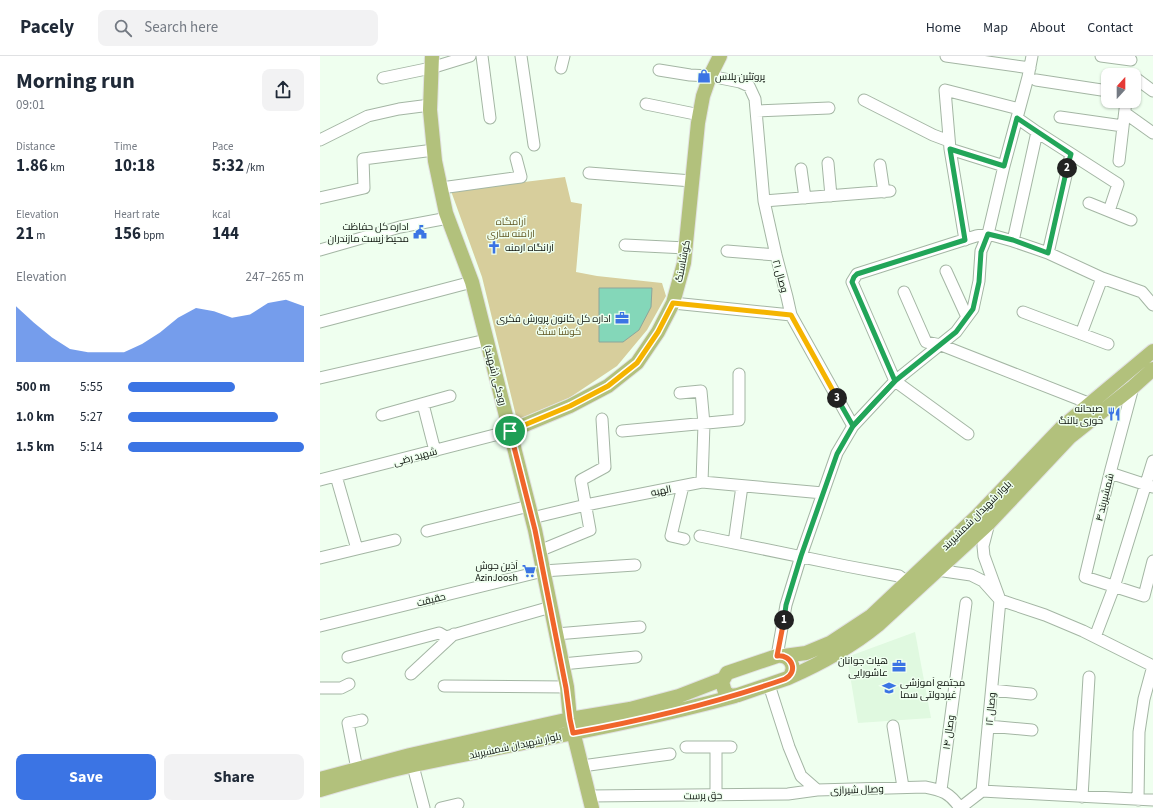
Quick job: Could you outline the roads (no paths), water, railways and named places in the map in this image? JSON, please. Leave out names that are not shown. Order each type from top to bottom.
[{"type":"main road","name":"کوشاسنگ","points":[[510,431],[570,406],[608,386],[637,363],[658,332],[673,303],[684,263],[700,115],[710,76],[720,56]]},
{"type":"main road","name":"رودکی (شهبند)","points":[[431,62],[430,105],[434,150],[441,188],[448,218],[472,282],[531,512],[562,664],[573,733]]},
{"type":"main road","name":"بلوار شهیدان شمشیربند","points":[[320,790],[411,760],[570,719],[630,709],[679,696],[723,678],[730,672],[781,656],[806,653],[830,643],[871,616],[978,515],[1062,427],[1153,351]]},
{"type":"main road","name":"بلوار شهیدان شمشیربند","points":[[320,779],[357,769],[573,733],[669,714],[769,685],[811,668],[859,640],[898,608],[989,523],[1048,458],[1153,370]]},
{"type":"main road","points":[[781,656],[791,661],[792,664],[792,672],[788,678]]},
{"type":"main road","points":[[723,678],[722,685],[724,692],[731,696],[735,696]]},
{"type":"main road","points":[[573,733],[590,802]]},
{"type":"street","points":[[383,78],[431,62],[470,56]]},
{"type":"street","points":[[482,56],[490,118]]},
{"type":"street","points":[[521,56],[534,145]]},
{"type":"street","points":[[561,68],[564,56]]},
{"type":"street","points":[[946,56],[1030,68]]},
{"type":"street","points":[[781,656],[786,605],[801,556],[837,454],[853,426],[895,381],[956,332],[973,309],[979,282],[981,252],[988,234],[1032,56]]},
{"type":"street","points":[[1101,56],[1131,58]]},
{"type":"street","points":[[659,70],[690,75],[710,76]]},
{"type":"street","name":"وصال ۲۱","points":[[710,76],[740,82],[749,86],[755,99],[764,201],[791,315],[853,426]]},
{"type":"street","points":[[1036,80],[1101,90]]},
{"type":"street","points":[[1141,82],[1153,91]]},
{"type":"street","points":[[965,240],[950,145],[945,90],[1018,113],[1036,132],[1118,184],[1109,211]]},
{"type":"street","points":[[864,100],[950,145],[1004,166]]},
{"type":"street","points":[[646,104],[700,115]]},
{"type":"street","points":[[320,140],[368,116],[399,109],[430,105]]},
{"type":"street","points":[[756,111],[829,108]]},
{"type":"street","points":[[1119,161],[1125,108]]},
{"type":"street","points":[[1125,113],[1153,133]]},
{"type":"street","points":[[1060,117],[1123,126]]},
{"type":"street","points":[[1013,240],[1036,132]]},
{"type":"street","points":[[320,198],[364,188],[363,159],[434,150]]},
{"type":"street","points":[[1048,253],[1071,154]]},
{"type":"street","points":[[441,188],[521,177],[516,158]]},
{"type":"street","points":[[828,163],[831,196]]},
{"type":"street","points":[[764,201],[887,191],[880,165]]},
{"type":"street","points":[[801,169],[805,198]]},
{"type":"street","points":[[589,174],[692,181]]},
{"type":"street","points":[[1089,203],[1131,220]]},
{"type":"street","points":[[320,250],[400,227],[448,218]]},
{"type":"street","points":[[968,434],[895,381],[852,282],[857,274],[976,236],[988,234],[1013,240],[1048,253],[1102,278],[1142,292],[1153,305]]},
{"type":"street","points":[[625,245],[686,248]]},
{"type":"street","points":[[727,251],[776,255]]},
{"type":"street","points":[[946,271],[967,316]]},
{"type":"street","points":[[1081,334],[1102,278]]},
{"type":"street","points":[[320,322],[472,282]]},
{"type":"street","points":[[904,292],[926,342],[941,345],[1091,404]]},
{"type":"street","points":[[673,303],[791,315]]},
{"type":"street","points":[[1023,312],[1108,344]]},
{"type":"street","points":[[320,378],[486,340]]},
{"type":"street","points":[[622,431],[739,420],[739,374]]},
{"type":"street","name":"شمشیربند ۴","points":[[1114,587],[1085,577],[1110,473],[1133,387]]},
{"type":"street","points":[[680,393],[701,391],[704,424],[702,482]]},
{"type":"street","points":[[382,415],[450,396]]},
{"type":"street","points":[[423,404],[435,451]]},
{"type":"street","points":[[539,551],[590,530],[581,480],[605,467],[602,419]]},
{"type":"street","name":"شهید رضی","points":[[320,480],[510,431]]},
{"type":"street","points":[[1095,637],[1149,486],[1153,461]]},
{"type":"street","points":[[1110,473],[1149,486]]},
{"type":"street","points":[[336,476],[357,549]]},
{"type":"street","name":"الهیه","points":[[427,531],[531,512],[586,505],[702,482],[823,493]]},
{"type":"street","points":[[683,486],[671,536],[684,538]]},
{"type":"street","points":[[734,543],[742,486]]},
{"type":"street","points":[[989,523],[983,546],[984,556],[1000,600]]},
{"type":"street","points":[[700,536],[899,576],[907,582]]},
{"type":"street","points":[[320,558],[395,540]]},
{"type":"street","points":[[1114,587],[1144,596],[1153,561]]},
{"type":"street","name":"حقیقت","points":[[320,626],[543,571],[635,565]]},
{"type":"street","points":[[937,570],[971,575],[983,581],[1000,600],[1045,615],[1095,637],[1153,666],[1144,699],[1139,732],[1138,800]]},
{"type":"street","name":"وصال ۱۲","points":[[982,791],[1000,600]]},
{"type":"street","name":"وصال ۱۴","points":[[941,790],[966,603]]},
{"type":"street","points":[[348,657],[439,633],[446,637],[551,607]]},
{"type":"street","points":[[556,634],[640,627]]},
{"type":"street","points":[[411,674],[454,634]]},
{"type":"street","points":[[562,664],[636,658]]},
{"type":"street","points":[[1082,797],[1090,677]]},
{"type":"street","points":[[320,688],[341,688],[349,684]]},
{"type":"street","name":"وصال شیرازی","points":[[769,685],[789,747],[801,776],[817,790],[925,787],[941,790],[955,800],[960,808]]},
{"type":"street","points":[[444,686],[566,688]]},
{"type":"street","points":[[992,690],[1031,694]]},
{"type":"street","points":[[357,769],[348,723],[362,720]]},
{"type":"street","points":[[893,726],[903,787]]},
{"type":"street","points":[[988,726],[1032,730]]},
{"type":"street","points":[[686,747],[731,747]]},
{"type":"street","points":[[716,748],[716,795]]},
{"type":"street","points":[[582,766],[670,754]]},
{"type":"street","points":[[411,760],[424,808]]},
{"type":"street","name":"حق پرست","points":[[590,802],[716,795],[788,794],[817,790]]},
{"type":"street","points":[[960,808],[982,791],[1082,797],[1103,803],[1153,800]]},
{"type":"street","points":[[441,808],[458,804]]},
{"type":"place","name":"پروتئین پلاس","points":[[704,76]]},
{"type":"place","name":"اداره کل حفاظت محیط زیست مازندران","points":[[420,232]]},
{"type":"place","name":"آرانگاه ارمنه","points":[[494,247]]},
{"type":"place","name":"اداره کل کانون پرورش فکری","points":[[622,318]]},
{"type":"place","name":"صبحانه خوری بالنگ","points":[[1114,414]]},
{"type":"place","name":"آذین جوش AzinJoosh","points":[[529,571]]},
{"type":"place","name":"هیات جوانان عاشورایی","points":[[899,666]]},
{"type":"place","name":"مجتمع آموزشی غیردولتی سما","points":[[889,688]]},
{"type":"park label","name":"آرامگاه ارامنه ساری","points":[[511,226]]},
{"type":"park label","name":"کوشا سنگ","points":[[559,331]]}]
